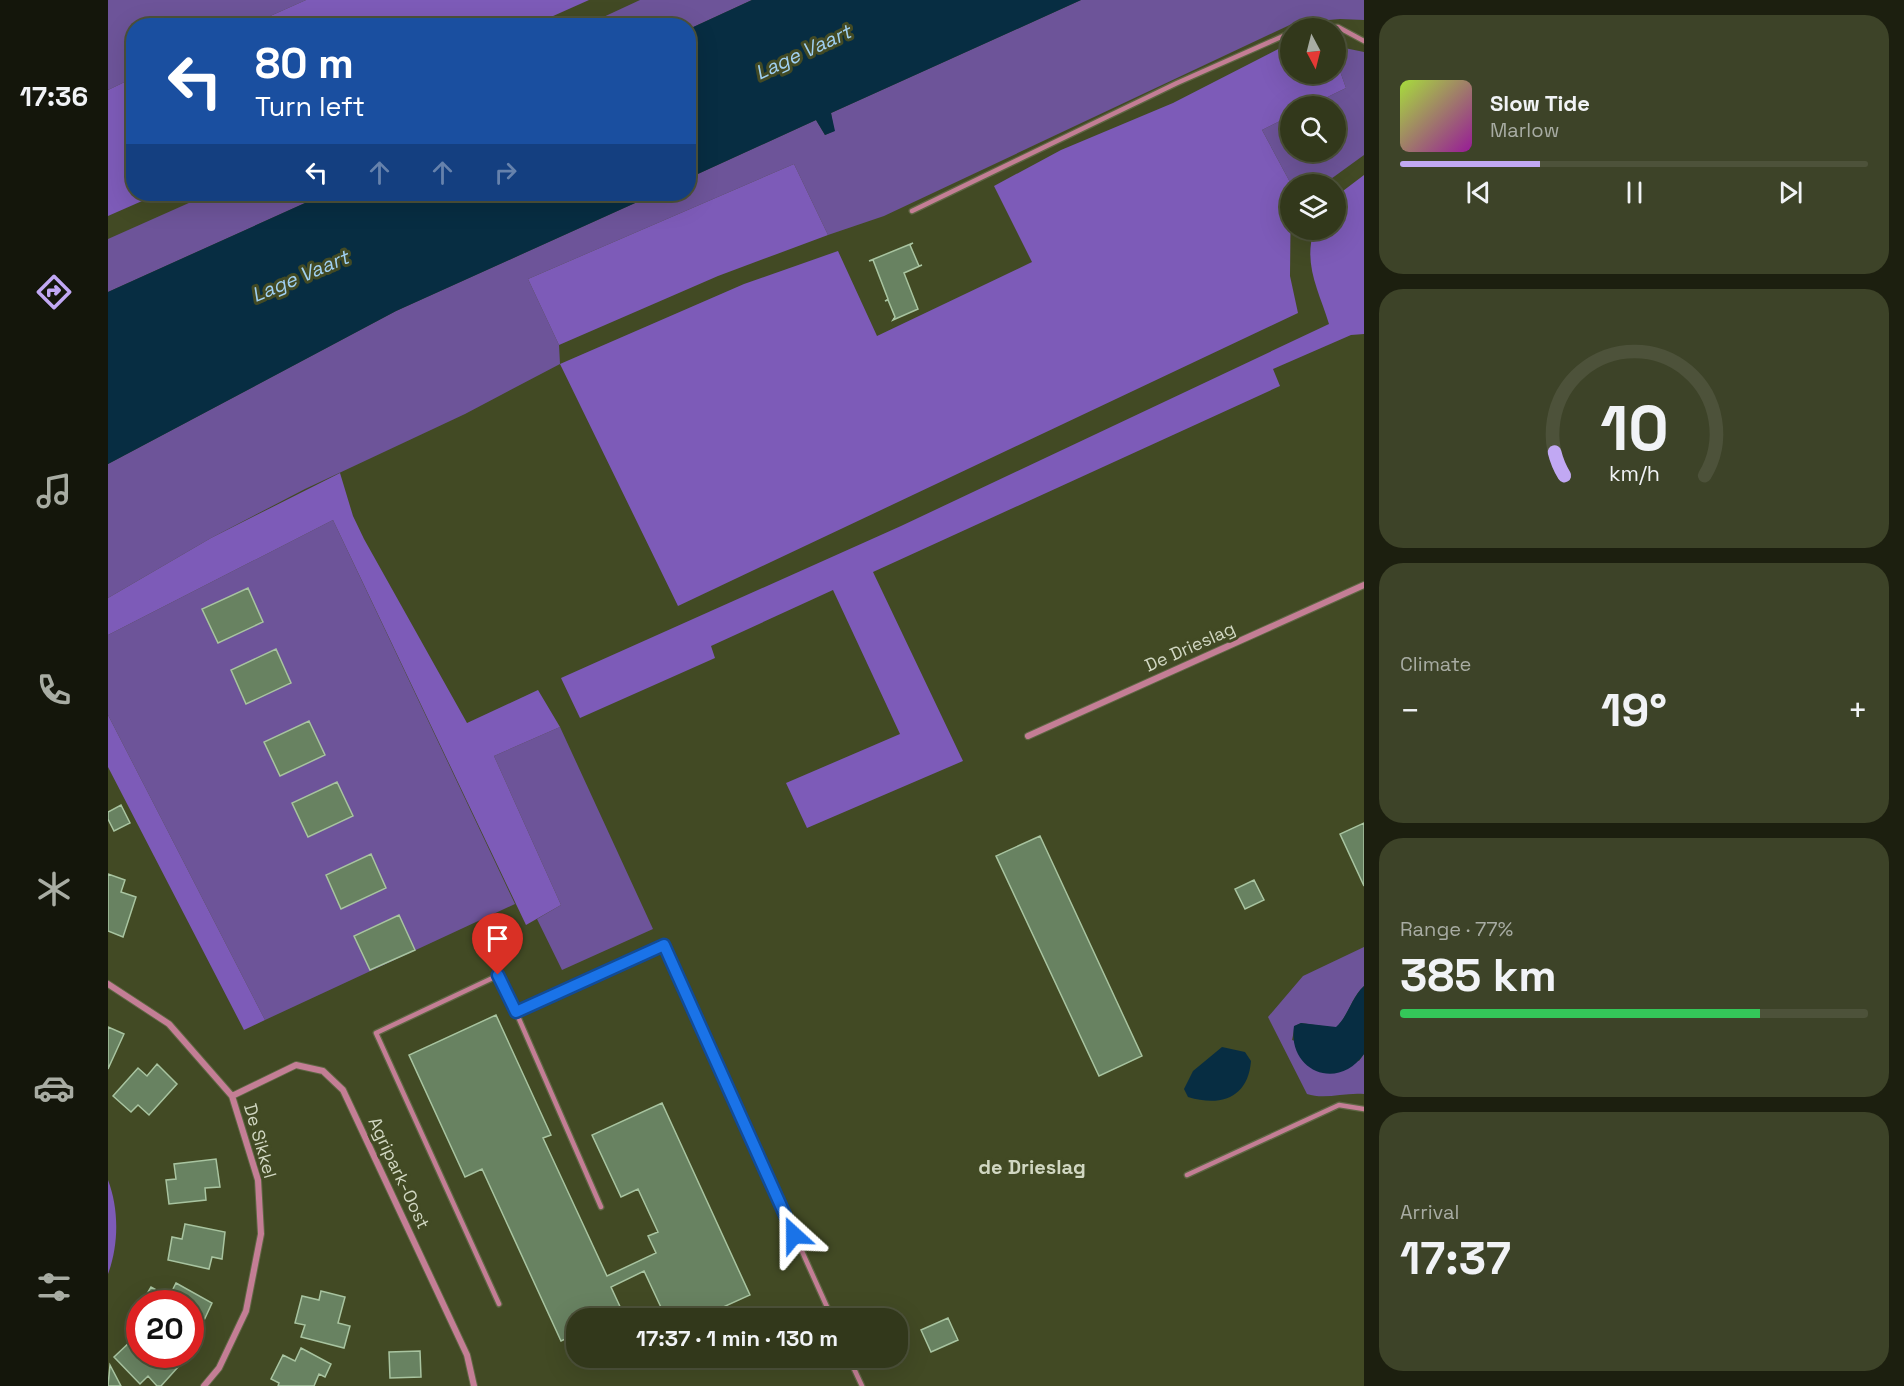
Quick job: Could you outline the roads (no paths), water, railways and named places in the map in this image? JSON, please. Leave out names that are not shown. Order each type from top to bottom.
[{"type":"street","name":"De Drieslag","points":[[1028,736],[1364,585]]},
{"type":"street","name":"De Sikkel","points":[[108,984],[169,1024],[232,1096],[258,1180],[261,1234],[246,1311],[219,1368],[204,1386]]},
{"type":"street","name":"Agripark-Oost","points":[[232,1096],[296,1065],[323,1071],[343,1090],[467,1355],[474,1386]]},
{"type":"lane","points":[[1346,31],[1364,41]]},
{"type":"lane","points":[[912,211],[1177,83],[1280,37]]},
{"type":"lane","points":[[516,1012],[664,945],[827,1308]]},
{"type":"lane","points":[[499,1304],[376,1033],[498,975],[601,1207]]},
{"type":"lane","points":[[1187,1175],[1339,1105],[1364,1108]]},
{"type":"lane","points":[[854,1368],[862,1386]]},
{"type":"water","name":"Lage Vaart","points":[[752,0],[1081,0],[831,113],[835,131],[825,135],[816,120],[696,175],[696,26]]},
{"type":"water","name":"Lage Vaart","points":[[310,201],[640,201],[396,311],[108,464],[108,292]]},
{"type":"water","points":[[1364,986],[1364,1054],[1353,1066],[1341,1072],[1329,1074],[1306,1065],[1298,1055],[1294,1042],[1294,1026],[1301,1023],[1336,1027]]},
{"type":"water","points":[[1222,1047],[1245,1052],[1251,1061],[1245,1084],[1231,1097],[1222,1100],[1211,1101],[1188,1097],[1184,1089],[1193,1071]]},
{"type":"district","name":"de Drieslag","points":[[1032,1167]]}]
